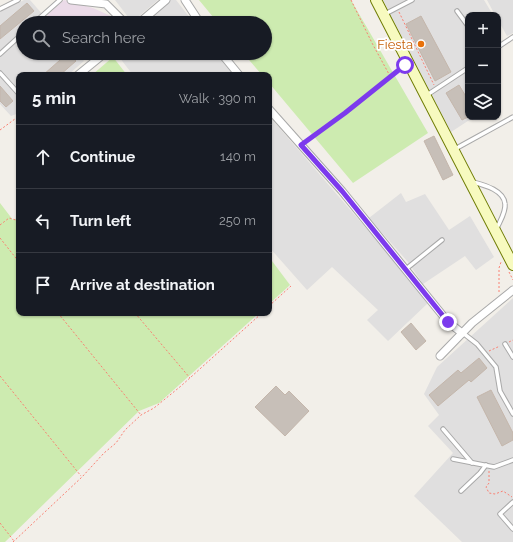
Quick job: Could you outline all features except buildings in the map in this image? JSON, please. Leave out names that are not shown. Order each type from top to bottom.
[{"type":"main road","points":[[376,0],[513,265]]},
{"type":"street","points":[[71,0],[106,2],[119,16]]},
{"type":"street","points":[[148,16],[166,0]]},
{"type":"street","points":[[185,0],[195,16]]},
{"type":"street","points":[[82,72],[96,60]]},
{"type":"street","points":[[227,60],[237,72]]},
{"type":"street","points":[[272,112],[342,191],[448,322],[462,333]]},
{"type":"street","points":[[440,356],[462,333],[513,290]]},
{"type":"lane","points":[[0,9],[18,0]]},
{"type":"lane","points":[[42,16],[60,0]]},
{"type":"lane","points":[[384,14],[412,0]]},
{"type":"lane","points":[[457,11],[465,22]]},
{"type":"lane","points":[[501,45],[513,37]]},
{"type":"lane","points":[[0,54],[16,39]]},
{"type":"lane","points":[[426,96],[465,70]]},
{"type":"lane","points":[[0,73],[16,92]]},
{"type":"lane","points":[[454,150],[513,117]]},
{"type":"lane","points":[[470,181],[484,184],[496,190],[502,196],[506,204],[503,216],[496,231]]},
{"type":"lane","points":[[405,270],[442,240]]},
{"type":"lane","points":[[462,333],[477,344],[496,367],[500,391],[513,414]]},
{"type":"lane","points":[[506,344],[513,357]]},
{"type":"lane","points":[[443,428],[472,462]]},
{"type":"lane","points":[[453,459],[494,467],[513,460]]},
{"type":"lane","points":[[461,491],[488,466]]},
{"type":"lane","points":[[513,502],[500,514],[513,529]]},
{"type":"path","points":[[351,0],[372,43],[391,76]]},
{"type":"path","points":[[397,8],[436,89]]},
{"type":"path","points":[[301,145],[345,113],[405,65]]},
{"type":"path","points":[[0,130],[16,118]]},
{"type":"path","points":[[0,225],[9,218],[16,220]]},
{"type":"path","points":[[0,238],[16,258]]},
{"type":"path","points":[[499,301],[498,268],[503,259]]},
{"type":"path","points":[[272,303],[292,286]]},
{"type":"path","points":[[60,316],[140,415]]},
{"type":"path","points":[[138,316],[190,378]]},
{"type":"path","points":[[0,523],[13,541],[82,477],[104,453],[116,443],[125,430],[140,415],[154,408],[190,378],[259,316]]},
{"type":"path","points":[[484,353],[513,340]]},
{"type":"path","points":[[0,376],[82,477]]},
{"type":"path","points":[[488,466],[489,483],[486,488],[489,493],[495,494],[503,491],[513,498]]},
{"type":"shaded area","points":[[24,0],[30,0],[44,16],[16,16],[16,60],[84,61],[71,72],[16,72],[16,114],[11,116],[0,104],[0,12]]},
{"type":"shaded area","points":[[64,0],[93,8],[111,16],[48,16],[47,15]]},
{"type":"shaded area","points":[[115,0],[158,0],[139,16],[127,16]]},
{"type":"shaded area","points":[[170,0],[176,0],[189,16],[153,16]]},
{"type":"shaded area","points":[[383,0],[484,0],[491,12],[465,12],[465,120],[469,120],[451,132]]},
{"type":"shaded area","points":[[487,0],[513,0],[513,33],[507,36],[501,25],[501,12],[493,12]]},
{"type":"shaded area","points":[[121,60],[223,60],[233,72],[131,72]]},
{"type":"shaded area","points":[[272,119],[385,250],[428,303],[388,341],[367,320],[378,310],[332,267],[307,290],[272,250]]},
{"type":"shaded area","points":[[401,193],[406,202],[425,194],[449,230],[470,216],[494,257],[476,270],[465,256],[423,284],[408,262],[369,218]]},
{"type":"shaded area","points":[[513,298],[513,542],[462,542],[414,496],[453,453],[428,426],[439,415],[424,394],[437,367]]},
{"type":"green space","points":[[199,0],[351,0],[428,133],[353,183],[272,87],[272,72],[259,72],[249,60],[272,60],[272,16],[212,16]]},
{"type":"green space","points":[[110,60],[115,60],[125,72],[96,72]]},
{"type":"green space","points":[[0,203],[13,220],[16,218],[16,316],[256,316],[159,403],[139,411],[5,542],[0,542]]},
{"type":"green space","points":[[272,261],[290,285],[272,301]]},
{"type":"place","name":"Fiesta","points":[[421,44]]},
{"type":"route","points":[[405,65],[345,113],[301,145],[342,191],[448,322]]}]
